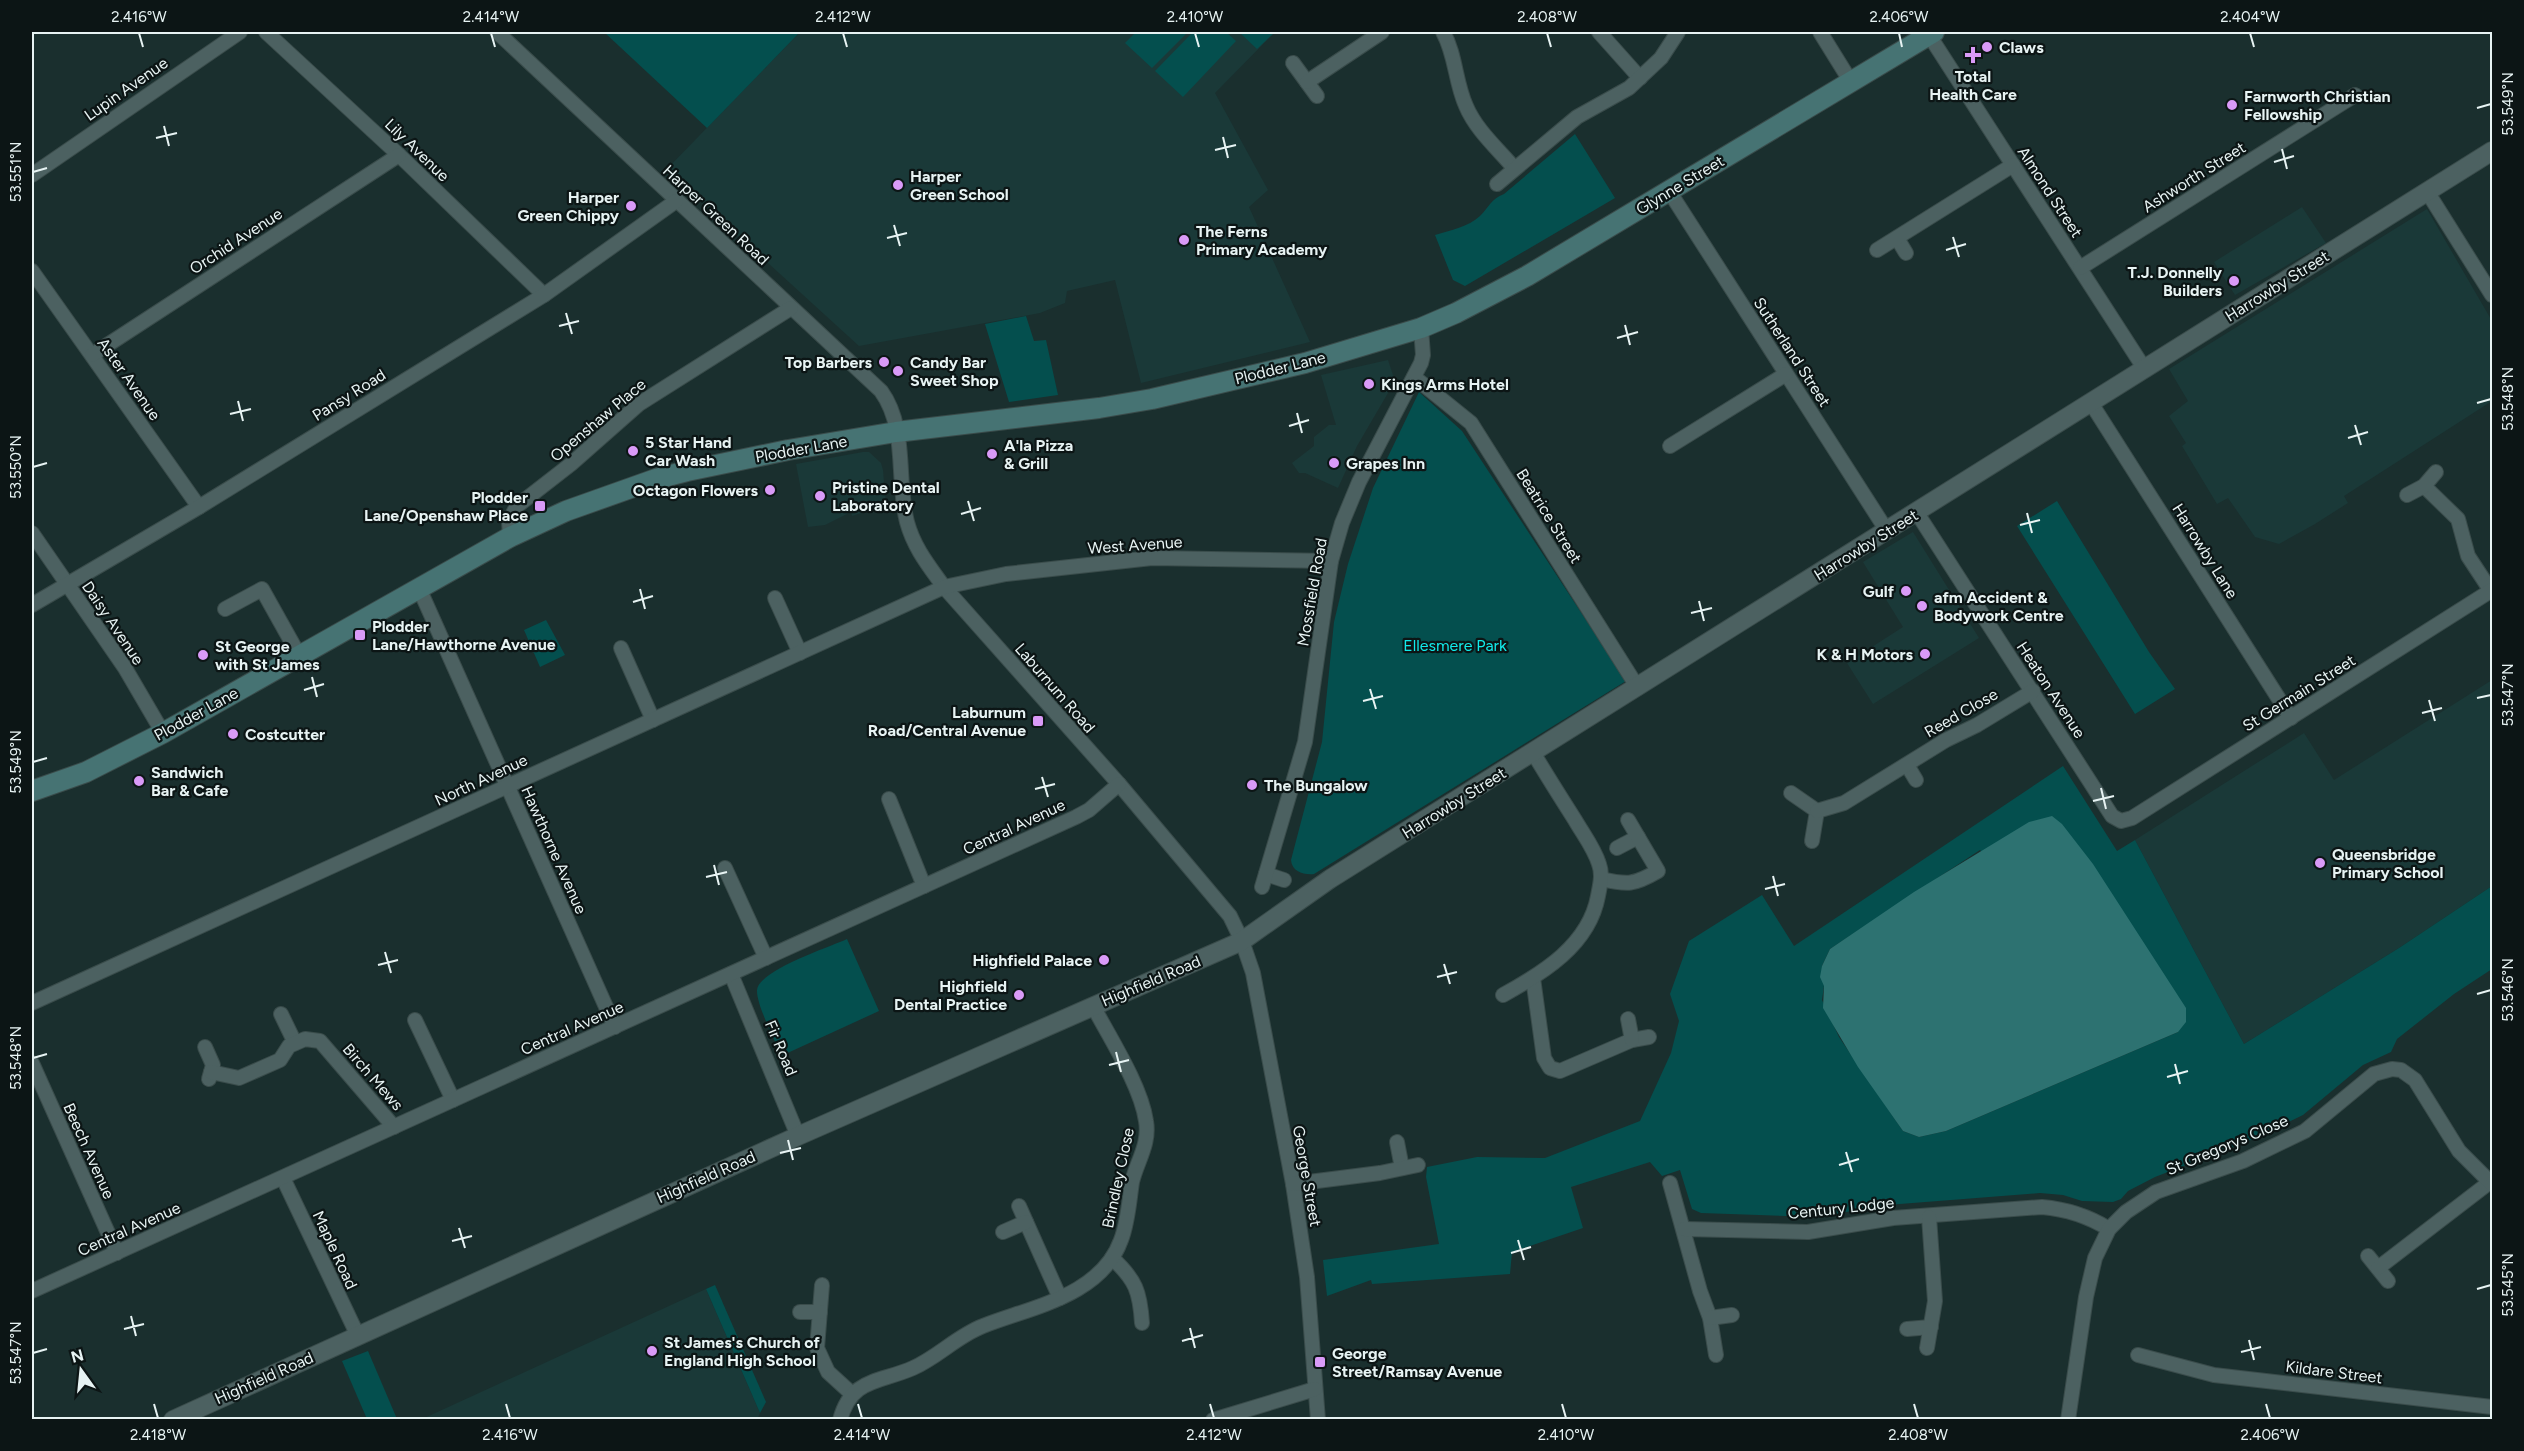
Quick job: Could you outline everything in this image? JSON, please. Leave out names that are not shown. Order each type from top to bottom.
[{"type":"main road","name":"Glynne Street","points":[[1420,328],[1456,314],[1527,276],[1931,33]]},
{"type":"main road","name":"Plodder Lane","points":[[32,791],[86,772],[164,733],[510,537],[566,511],[656,479],[788,450],[897,432],[1091,409],[1152,399],[1305,363],[1420,328]]},
{"type":"street","name":"Lupin Avenue","points":[[32,175],[240,32]]},
{"type":"street","name":"Lily Avenue","points":[[266,32],[399,155],[544,296]]},
{"type":"street","name":"Harper Green Road","points":[[496,32],[880,391],[890,406],[897,432]]},
{"type":"street","points":[[1307,82],[1382,32]]},
{"type":"street","points":[[1443,32],[1453,54],[1460,90],[1467,108],[1476,124],[1515,168]]},
{"type":"street","points":[[1599,32],[1640,78]]},
{"type":"street","points":[[1497,184],[1576,117],[1623,92],[1640,78],[1661,58],[1678,32]]},
{"type":"street","points":[[1820,32],[1851,82]]},
{"type":"street","name":"Almond Street","points":[[1931,33],[2144,368]]},
{"type":"street","points":[[1293,63],[1317,96]]},
{"type":"street","name":"Ashworth Street","points":[[2080,268],[2355,95]]},
{"type":"street","name":"Harrowby Street","points":[[1242,941],[1330,879],[1534,754],[2144,368],[2493,151]]},
{"type":"street","name":"Orchid Avenue","points":[[92,355],[399,155]]},
{"type":"street","points":[[1877,250],[2013,165]]},
{"type":"street","name":"Sutherland Street","points":[[1669,191],[1887,531]]},
{"type":"street","points":[[2428,193],[2493,295]]},
{"type":"street","name":"Pansy Road","points":[[32,605],[199,507],[544,296],[676,201]]},
{"type":"street","points":[[1896,238],[1906,254]]},
{"type":"street","name":"Aster Avenue","points":[[32,271],[199,507]]},
{"type":"street","name":"Openshaw Place","points":[[510,537],[509,521],[517,506],[571,464],[639,404],[791,308]]},
{"type":"street","name":"Mossfield Road","points":[[1284,880],[1264,881],[1305,742],[1331,561],[1359,482],[1414,378],[1423,355],[1420,328]]},
{"type":"street","points":[[1670,446],[1786,374]]},
{"type":"street","name":"Beatrice Street","points":[[1414,378],[1471,423],[1638,688]]},
{"type":"street","name":"Harrowby Lane","points":[[2091,403],[2291,717]]},
{"type":"street","name":"Laburnum Road","points":[[897,432],[907,520],[921,555],[944,587],[1119,784],[1230,916],[1242,941]]},
{"type":"street","points":[[2407,495],[2424,486],[2436,472]]},
{"type":"street","points":[[2424,486],[2458,519],[2468,556],[2492,591]]},
{"type":"street","name":"Heaton Avenue","points":[[1917,513],[2112,816],[2121,821]]},
{"type":"street","name":"Daisy Avenue","points":[[32,533],[125,668],[164,733]]},
{"type":"street","name":"West Avenue","points":[[944,587],[1006,574],[1152,558],[1331,561]]},
{"type":"street","name":"North Avenue","points":[[32,1003],[944,587]]},
{"type":"street","name":"Hawthorne Avenue","points":[[420,588],[615,1027]]},
{"type":"street","points":[[225,609],[262,589],[300,657]]},
{"type":"street","name":"St Germain Street","points":[[2121,821],[2132,818],[2492,591]]},
{"type":"street","points":[[776,598],[800,653]]},
{"type":"street","points":[[621,648],[653,720]]},
{"type":"street","name":"Reed Close","points":[[1817,811],[1844,803],[2032,691]]},
{"type":"street","points":[[1503,995],[1533,978],[1557,960],[1587,927],[1596,909],[1602,879],[1592,848],[1534,754]]},
{"type":"street","points":[[1907,765],[1916,780]]},
{"type":"street","name":"Central Avenue","points":[[32,1291],[1076,817],[1089,810],[1119,784]]},
{"type":"street","points":[[1791,793],[1817,811],[1812,841]]},
{"type":"street","points":[[889,799],[924,886]]},
{"type":"street","points":[[1602,879],[1626,885],[1636,883],[1658,871],[1628,820]]},
{"type":"street","points":[[1617,848],[1638,837]]},
{"type":"street","points":[[725,868],[766,958]]},
{"type":"street","name":"Highfield Road","points":[[173,1419],[798,1136],[1242,941]]},
{"type":"street","name":"George Street","points":[[1242,941],[1253,973],[1293,1184],[1307,1277],[1318,1419]]},
{"type":"street","name":"Fir Road","points":[[731,974],[798,1136]]},
{"type":"street","points":[[1533,978],[1544,1058],[1550,1068],[1560,1071],[1632,1040],[1649,1037]]},
{"type":"street","name":"Brindley Close","points":[[851,1393],[865,1385],[915,1367],[966,1334],[983,1326],[1021,1315],[1060,1298],[1088,1282],[1112,1258],[1121,1242],[1134,1174],[1145,1148],[1147,1122],[1138,1095],[1093,1006]]},
{"type":"street","points":[[205,1047],[213,1065],[210,1077],[238,1078],[280,1060],[289,1046],[295,1044],[281,1014]]},
{"type":"street","points":[[1628,1019],[1632,1040]]},
{"type":"street","points":[[415,1020],[453,1100]]},
{"type":"street","name":"Birch Mews","points":[[295,1044],[309,1039],[323,1043],[394,1127]]},
{"type":"street","name":"Beech Avenue","points":[[32,1063],[117,1253]]},
{"type":"street","name":"St Gregorys Close","points":[[2068,1419],[2090,1278],[2099,1247],[2109,1229],[2126,1212],[2156,1192],[2243,1161],[2305,1131],[2374,1074],[2382,1070],[2402,1070],[2415,1080],[2459,1151],[2491,1183],[2378,1268]]},
{"type":"street","points":[[1397,1142],[1402,1168]]},
{"type":"street","points":[[1293,1184],[1380,1173],[1418,1165]]},
{"type":"street","name":"Maple Road","points":[[283,1178],[358,1336]]},
{"type":"street","points":[[1670,1183],[1710,1318],[1716,1355]]},
{"type":"street","points":[[1019,1206],[1060,1298]]},
{"type":"street","name":"Century Lodge","points":[[1684,1229],[1808,1232],[1878,1220],[2042,1207],[2059,1209],[2094,1220],[2109,1229]]},
{"type":"street","points":[[1927,1348],[1935,1301],[1929,1216]]},
{"type":"street","points":[[1003,1232],[1026,1221]]},
{"type":"street","points":[[2368,1256],[2388,1281]]},
{"type":"street","points":[[1112,1258],[1131,1277],[1146,1304],[1142,1323]]},
{"type":"street","points":[[822,1285],[818,1348],[821,1361],[828,1372],[851,1393],[844,1403],[840,1419]]},
{"type":"street","points":[[800,1312],[820,1312]]},
{"type":"street","points":[[1710,1318],[1732,1315]]},
{"type":"street","points":[[1907,1329],[1931,1327]]},
{"type":"street","name":"Kildare Street","points":[[2138,1355],[2214,1374],[2493,1407]]},
{"type":"street","points":[[1213,1419],[1315,1389]]},
{"type":"shaded area","name":"Harper Green School","points":[[800,32],[1275,32],[1215,93],[1268,190],[1249,207],[1310,342],[1141,383],[1115,280],[1067,291],[1065,303],[1040,313],[859,346],[666,170]]},
{"type":"shaded area","points":[[2302,207],[2326,243],[2235,295],[2214,262]]},
{"type":"shaded area","points":[[2427,209],[2492,321],[2492,401],[2344,496],[2348,503],[2315,524],[2279,544],[2255,537],[2228,498],[2217,504],[2182,446],[2186,443],[2169,416],[2188,401],[2169,369]]},
{"type":"shaded area","points":[[1388,360],[1395,381],[1357,446],[1338,488],[1305,473],[1299,473],[1292,463],[1314,446],[1314,437],[1329,425],[1336,425],[1321,375]]},
{"type":"shaded area","points":[[869,452],[881,463],[886,505],[852,516],[851,512],[825,525],[808,527],[796,464]]},
{"type":"shaded area","points":[[1913,532],[1979,638],[1873,704],[1847,663],[1903,627],[1863,562]]},
{"type":"shaded area","name":"Queensbridge Primary School","points":[[2492,680],[2492,886],[2399,948],[2244,1044],[2135,840],[2304,733],[2334,780]]},
{"type":"shaded area","points":[[2052,816],[2062,824],[2093,864],[2186,1008],[2186,1022],[2178,1032],[1946,1131],[1919,1137],[1903,1131],[1858,1067],[1823,1008],[1824,986],[1820,977],[1822,966],[1830,949],[1914,892],[2029,822]]},
{"type":"shaded area","name":"St James's Church of England High School","points":[[706,1289],[760,1413],[757,1420],[420,1420]]},
{"type":"green space","points":[[604,32],[800,32],[707,128]]},
{"type":"green space","points":[[1136,32],[1188,32],[1152,68],[1125,43]]},
{"type":"green space","points":[[1193,32],[1226,32],[1236,41],[1183,97],[1155,71]]},
{"type":"green space","points":[[1239,32],[1275,32],[1257,49]]},
{"type":"green space","points":[[1575,134],[1615,198],[1465,286],[1453,280],[1435,235],[1459,228],[1475,220],[1493,201]]},
{"type":"green space","points":[[1026,316],[1034,341],[1046,340],[1058,395],[1009,402],[985,324]]},
{"type":"green space","name":"Ellesmere Park","points":[[1419,392],[1462,431],[1626,681],[1314,874],[1306,874],[1296,870],[1291,860],[1322,742],[1334,622],[1348,564],[1373,488]]},
{"type":"green space","points":[[2057,501],[2149,652],[2175,689],[2135,714],[2017,526]]},
{"type":"green space","points":[[546,620],[565,655],[540,667],[524,630]]},
{"type":"green space","points":[[2063,766],[2117,851],[2135,840],[2244,1044],[2399,948],[2492,886],[2492,969],[2454,994],[2397,1039],[2391,1052],[2363,1065],[2303,1115],[2256,1138],[2155,1177],[2113,1202],[2082,1201],[2063,1195],[2040,1193],[1887,1205],[1817,1217],[1701,1213],[1692,1209],[1680,1170],[1662,1176],[1650,1162],[1571,1187],[1583,1228],[1512,1252],[1510,1274],[1372,1284],[1371,1280],[1327,1296],[1323,1260],[1439,1244],[1426,1177],[1427,1167],[1477,1157],[1545,1158],[1640,1121],[1671,1053],[1679,1021],[1670,994],[1689,941],[1762,895],[1794,946]],"holes":[[[1980,850],[2178,1032],[1946,1131],[1919,1137],[1903,1131],[1839,1037],[1822,1000],[1824,986],[1822,966],[1830,949]]]},
{"type":"green space","points":[[847,939],[879,1011],[781,1056],[760,1005],[757,991],[760,983],[781,968]]},
{"type":"green space","points":[[715,1285],[766,1402],[760,1413],[706,1289]]},
{"type":"green space","points":[[368,1351],[397,1419],[367,1419],[342,1361]]},
{"type":"place","name":"Claws","points":[[1987,47]]},
{"type":"place","name":"Total Health Care","points":[[1973,55]]},
{"type":"place","name":"Farnworth Christian Fellowship","points":[[2232,105]]},
{"type":"place","name":"Harper Green School","points":[[898,185]]},
{"type":"place","name":"Harper Green Chippy","points":[[631,206]]},
{"type":"place","name":"The Ferns Primary Academy","points":[[1184,240]]},
{"type":"place","name":"T.J. Donnelly Builders","points":[[2234,281]]},
{"type":"place","name":"Top Barbers","points":[[884,362]]},
{"type":"place","name":"Candy Bar Sweet Shop","points":[[898,371]]},
{"type":"place","name":"Kings Arms Hotel","points":[[1369,384]]},
{"type":"place","name":"5 Star Hand Car Wash","points":[[633,451]]},
{"type":"place","name":"A'la Pizza & Grill","points":[[992,454]]},
{"type":"place","name":"Grapes Inn","points":[[1334,463]]},
{"type":"place","name":"Octagon Flowers","points":[[770,490]]},
{"type":"place","name":"Pristine Dental Laboratory","points":[[820,496]]},
{"type":"place","name":"Plodder Lane/Openshaw Place","points":[[540,506]]},
{"type":"place","name":"Gulf","points":[[1906,591]]},
{"type":"place","name":"afm Accident & Bodywork Centre","points":[[1922,606]]},
{"type":"place","name":"Plodder Lane/Hawthorne Avenue","points":[[360,635]]},
{"type":"place","name":"K & H Motors","points":[[1925,654]]},
{"type":"place","name":"St George with St James","points":[[203,655]]},
{"type":"place","name":"Laburnum Road/Central Avenue","points":[[1038,721]]},
{"type":"place","name":"Costcutter","points":[[233,734]]},
{"type":"place","name":"Sandwich Bar & Cafe","points":[[139,781]]},
{"type":"place","name":"The Bungalow","points":[[1252,785]]},
{"type":"place","name":"Queensbridge Primary School","points":[[2320,863]]},
{"type":"place","name":"Highfield Palace","points":[[1104,960]]},
{"type":"place","name":"Highfield Dental Practice","points":[[1019,995]]},
{"type":"place","name":"St James's Church of England High School","points":[[652,1351]]},
{"type":"place","name":"George Street/Ramsay Avenue","points":[[1320,1362]]}]
